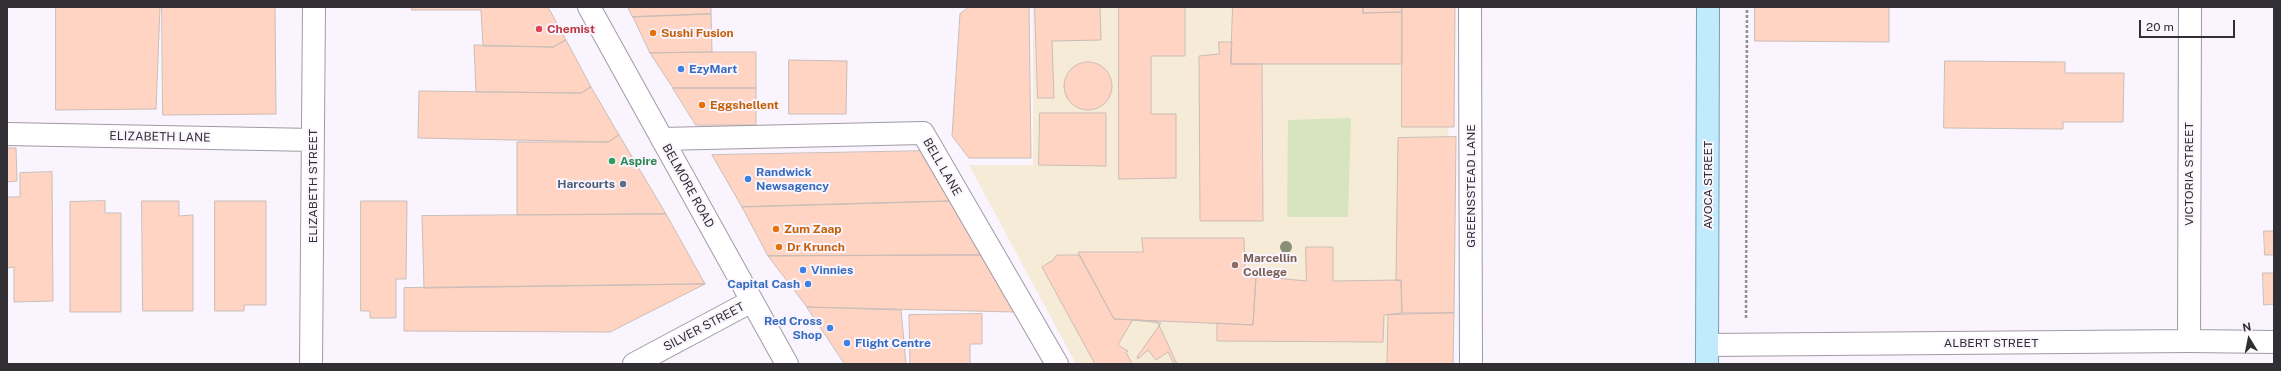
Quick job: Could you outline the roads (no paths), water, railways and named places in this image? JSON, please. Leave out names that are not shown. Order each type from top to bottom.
[{"type":"main road","name":"AVOCA STREET","points":[[1707,355],[1708,7]]},
{"type":"street","name":"ELIZABETH STREET","points":[[311,364],[314,7]]},
{"type":"street","name":"BELMORE ROAD","points":[[589,7],[787,364]]},
{"type":"street","name":"GREENSSTEAD LANE","points":[[1470,7],[1471,364]]},
{"type":"street","name":"VICTORIA STREET","points":[[2189,341],[2190,7]]},
{"type":"street","name":"ELIZABETH LANE","points":[[7,134],[313,140]]},
{"type":"street","name":"BELL LANE","points":[[662,139],[923,134],[1057,364]]},
{"type":"street","name":"SILVER STREET","points":[[634,364],[752,301]]},
{"type":"street","name":"ALBERT STREET","points":[[1707,355],[1746,345],[2189,341],[2274,342]]},
{"type":"place","name":"Chemist","points":[[539,29]]},
{"type":"place","name":"Sushi Fusion","points":[[653,33]]},
{"type":"place","name":"EzyMart","points":[[681,69]]},
{"type":"place","name":"Eggshellent","points":[[702,105]]},
{"type":"place","name":"Aspire","points":[[612,161]]},
{"type":"place","name":"Randwick Newsagency","points":[[748,179]]},
{"type":"place","name":"Harcourts","points":[[623,184]]},
{"type":"place","name":"Zum Zaap","points":[[776,229]]},
{"type":"place","name":"Dr Krunch","points":[[779,247]]},
{"type":"place","name":"Marcellin College","points":[[1235,265]]},
{"type":"place","name":"Vinnies","points":[[803,270]]},
{"type":"place","name":"Capital Cash","points":[[808,284]]},
{"type":"place","name":"Red Cross Shop","points":[[830,328]]},
{"type":"place","name":"Flight Centre","points":[[847,343]]}]
